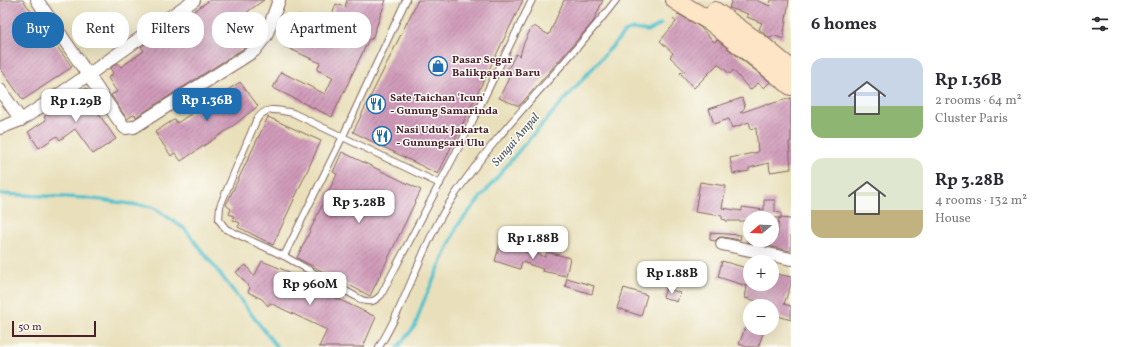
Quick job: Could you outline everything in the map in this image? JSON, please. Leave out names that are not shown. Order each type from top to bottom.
[{"type":"main road","points":[[675,0],[714,17],[758,42],[791,69]]},
{"type":"main road","points":[[700,0],[714,17],[791,86]]},
{"type":"street","points":[[37,0],[125,128],[134,128],[254,51],[266,36],[279,0]]},
{"type":"street","points":[[0,128],[21,120],[88,75],[185,2]]},
{"type":"street","points":[[0,90],[21,120]]},
{"type":"street","points":[[722,244],[791,259]]},
{"type":"lane","points":[[284,256],[344,136],[406,0]]},
{"type":"lane","points":[[440,184],[344,136],[293,113],[273,109],[262,112],[256,121],[220,206],[218,220],[221,225],[232,233],[284,256],[362,300],[372,302],[381,295],[440,184],[532,0]]},
{"type":"lane","points":[[379,347],[388,332],[425,249],[454,196],[508,127],[588,37],[616,0]]},
{"type":"building","points":[[0,0],[23,0],[32,12],[12,12],[12,48],[58,48],[72,67],[23,100],[0,68]]},
{"type":"building","points":[[210,0],[264,0],[247,12],[212,12],[212,48],[244,48],[136,117],[135,114],[127,119],[111,95],[117,92],[108,78],[113,73],[110,68],[118,63],[121,67],[144,51],[142,48],[204,48],[204,12],[192,12]]},
{"type":"building","points":[[347,0],[386,0],[372,39],[371,12],[333,12],[336,4],[345,7]]},
{"type":"building","name":"Pasar Segar Balikpapan Baru","points":[[418,0],[523,0],[438,174],[353,132]]},
{"type":"building","points":[[564,0],[603,0],[593,22],[519,106],[499,98],[512,72],[508,69],[516,54],[520,56],[523,45],[531,28],[534,26],[549,35]]},
{"type":"building","points":[[732,0],[756,0],[770,6],[771,0],[789,0],[783,39],[773,35],[771,38],[767,36],[759,29],[762,23],[747,17],[749,14],[729,8]]},
{"type":"building","points":[[678,14],[700,27],[713,41],[715,42],[717,40],[770,82],[764,88],[758,83],[750,90],[733,70],[730,74],[718,64],[694,88],[680,73],[685,71],[670,57],[673,53],[660,41],[676,22],[673,19]]},
{"type":"building","points":[[288,48],[365,48],[332,117],[273,88],[281,72],[325,94],[333,77],[317,70],[320,63]]},
{"type":"building","points":[[240,82],[258,106],[229,129],[181,161],[175,153],[171,156],[155,132],[175,119],[177,123]]},
{"type":"building","points":[[86,88],[103,110],[98,113],[116,139],[93,154],[75,129],[60,140],[57,136],[39,148],[28,132],[46,120],[44,117]]},
{"type":"building","points":[[742,98],[745,107],[740,113],[766,104],[767,105],[791,98],[791,141],[789,142],[791,169],[770,172],[769,163],[749,168],[749,171],[733,174],[730,158],[758,152],[756,128],[751,129],[749,122],[732,128],[729,119],[714,124],[709,109]]},
{"type":"building","points":[[268,117],[321,141],[273,245],[238,227],[240,223],[233,220],[234,216],[229,214],[231,209],[226,205]]},
{"type":"building","points":[[342,152],[421,190],[370,296],[297,258],[337,174],[333,172]]},
{"type":"building","points":[[700,182],[726,186],[722,208],[742,211],[742,207],[764,210],[764,200],[775,200],[775,211],[743,211],[743,221],[726,221],[722,219],[722,216],[695,212]]},
{"type":"building","points":[[779,213],[781,213],[781,218],[779,218]]},
{"type":"building","points":[[779,218],[791,219],[791,251],[771,247],[779,247]]},
{"type":"building","points":[[710,233],[741,235],[740,240],[719,237],[715,241],[710,240]]},
{"type":"building","points":[[500,243],[531,254],[531,251],[545,257],[547,252],[570,258],[566,276],[542,271],[543,269],[522,262],[520,269],[495,261]]},
{"type":"building","points":[[262,261],[289,272],[287,275],[376,317],[363,347],[319,347],[327,330],[270,303],[268,306],[262,299],[248,292],[250,288],[236,272],[246,265],[254,277]]},
{"type":"building","points":[[722,261],[743,267],[743,285],[718,277]]},
{"type":"building","points":[[779,274],[791,277],[791,284],[784,304],[791,306],[791,320],[779,316],[779,299],[745,298],[746,291],[779,291]]},
{"type":"building","points":[[567,278],[594,286],[592,294],[565,286]]},
{"type":"building","points":[[624,288],[647,295],[641,316],[617,308]]},
{"type":"building","points":[[666,288],[680,293],[677,302],[663,297]]},
{"type":"building","points":[[743,333],[743,335],[762,335],[758,347],[747,347],[739,344]]},
{"type":"waterway","name":"Sungai Ampal","points":[[398,347],[415,326],[422,305],[458,225],[522,147],[625,32],[633,29],[648,31],[661,24]]},
{"type":"waterway","points":[[0,194],[86,198],[153,207],[185,229],[277,347]]},
{"type":"place","name":"Pasar Segar Balikpapan Baru","points":[[438,66]]},
{"type":"place","name":"Sate Taichan 'Icun' - Gunung Samarinda","points":[[376,104]]},
{"type":"place","name":"Nasi Uduk Jakarta - Gunungsari Ulu","points":[[382,136]]}]
